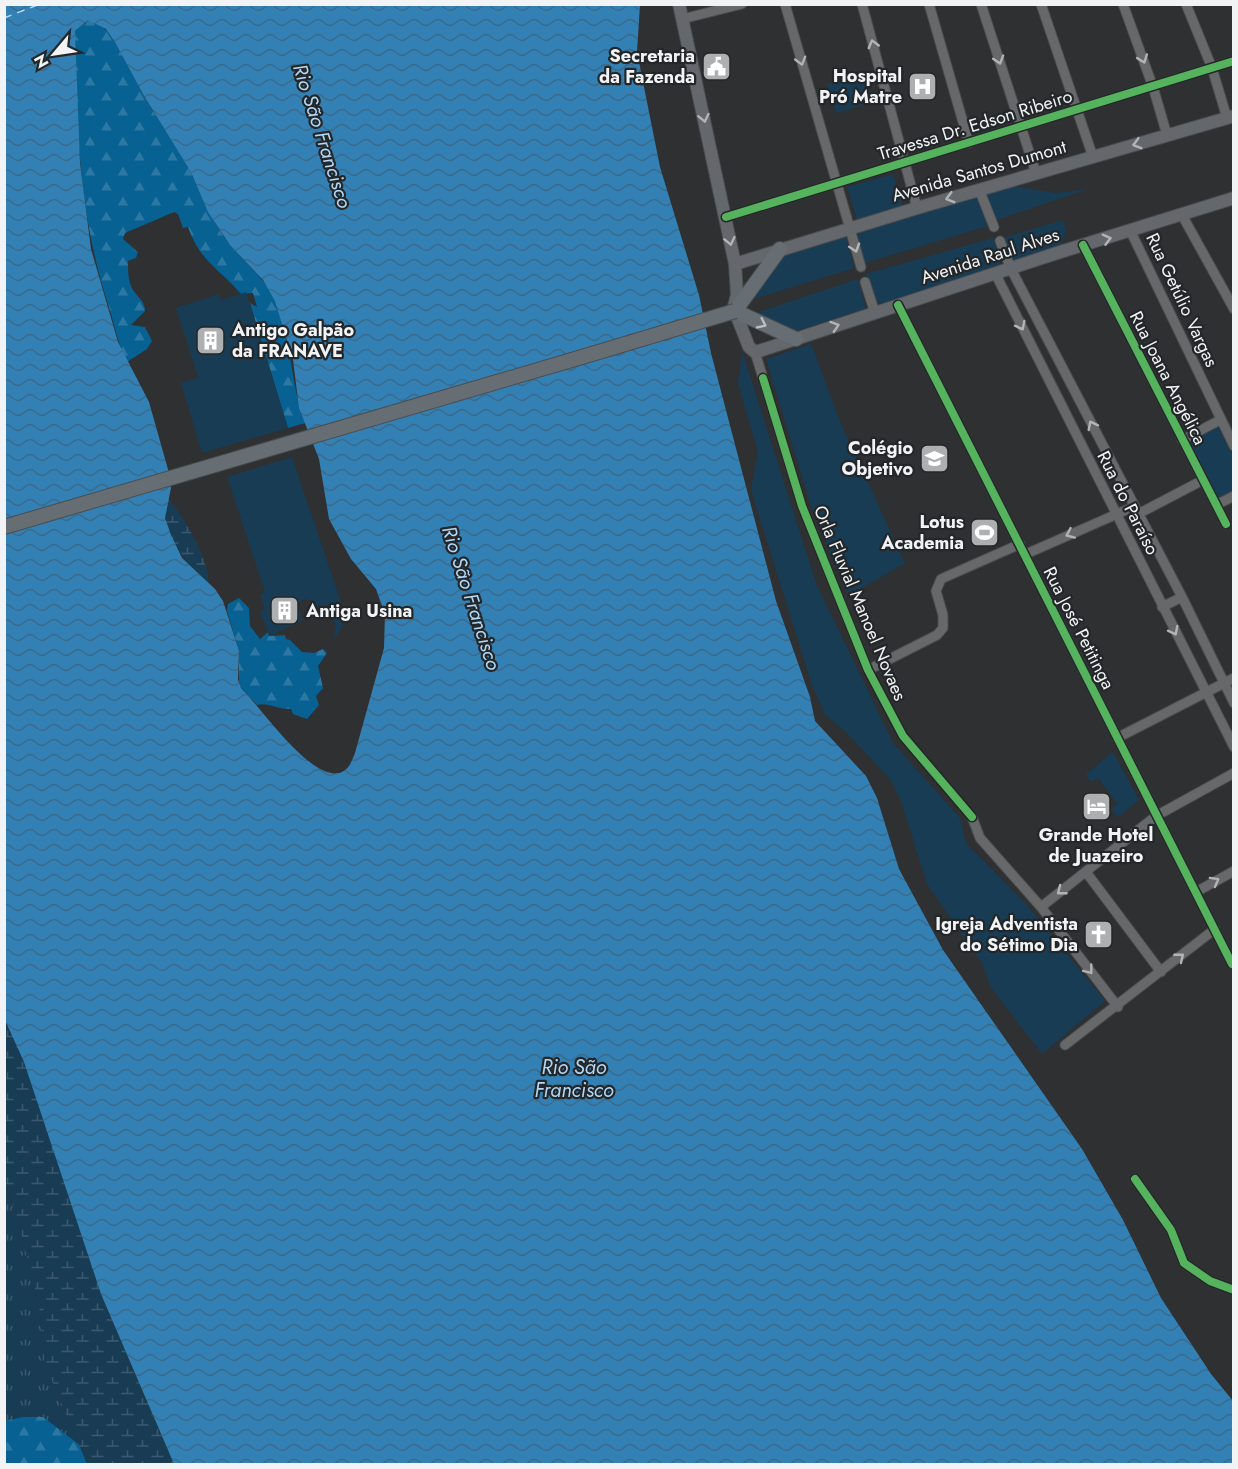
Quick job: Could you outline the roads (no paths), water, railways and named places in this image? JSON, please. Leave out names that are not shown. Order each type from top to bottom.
[{"type":"highway","points":[[4,527],[476,387],[491,375],[576,348],[592,354],[735,309],[780,249]]},
{"type":"highway","points":[[735,309],[792,338]]},
{"type":"main road","points":[[679,4],[735,264],[737,295],[735,309],[749,347],[757,352]]},
{"type":"main road","name":"Avenida Santos Dumont","points":[[735,264],[979,189],[1230,117]]},
{"type":"main road","name":"Avenida Raul Alves","points":[[757,352],[792,338],[1233,198]]},
{"type":"street","points":[[682,19],[742,4]]},
{"type":"street","points":[[785,4],[861,267]]},
{"type":"street","points":[[862,4],[917,208]]},
{"type":"street","points":[[929,4],[969,142]]},
{"type":"street","points":[[981,4],[1036,173]]},
{"type":"street","points":[[1041,4],[1075,110],[1093,157]]},
{"type":"street","points":[[1123,4],[1153,87],[1167,135]]},
{"type":"street","points":[[1186,4],[1230,117]]},
{"type":"street","name":"Travessa Dr. Edson Ribeiro","points":[[726,217],[1233,61]]},
{"type":"street","points":[[979,189],[994,228]]},
{"type":"street","points":[[1182,214],[1233,309]]},
{"type":"street","name":"Rua Getúlio Vargas","points":[[1131,232],[1233,446]]},
{"type":"street","name":"Rua do Paraíso","points":[[1000,241],[1011,268],[1182,597],[1233,703]]},
{"type":"street","name":"Rua Joana Angélica","points":[[1083,245],[1226,524]]},
{"type":"street","name":"Rua do Paraíso","points":[[995,273],[1233,747]]},
{"type":"street","points":[[866,282],[875,313]]},
{"type":"street","name":"Rua José Petitinga","points":[[898,305],[1232,964]]},
{"type":"street","name":"Orla Fluvial Manoel Novaes","points":[[757,352],[802,506],[868,670],[937,634],[943,628],[944,615],[936,591],[941,579],[1020,544]]},
{"type":"street","points":[[1182,440],[1220,420]]},
{"type":"street","points":[[1026,554],[1115,514],[1136,510],[1203,480]]},
{"type":"street","points":[[1216,505],[1233,496]]},
{"type":"street","points":[[1162,607],[1182,597]]},
{"type":"street","points":[[1118,738],[1233,678]]},
{"type":"street","points":[[1041,908],[1156,816],[1233,773]]},
{"type":"street","points":[[972,817],[980,838],[1041,908],[1118,1007]]},
{"type":"street","points":[[1196,892],[1233,871]]},
{"type":"street","points":[[1086,872],[1161,972]]},
{"type":"street","points":[[1065,1045],[1118,1007],[1215,929]]},
{"type":"street","points":[[1135,1179],[1171,1230],[1184,1263],[1210,1281],[1233,1290]]},
{"type":"water","name":"Rio São Francisco","points":[[4,5],[640,5],[637,52],[660,167],[699,295],[711,353],[776,601],[810,697],[815,721],[866,776],[877,798],[899,869],[943,950],[1082,1149],[1123,1220],[1161,1298],[1211,1374],[1233,1401],[1233,1464],[174,1464],[101,1294],[24,1062],[5,1020]],"holes":[[[88,20],[106,29],[191,172],[208,212],[230,245],[263,280],[275,301],[293,360],[299,408],[319,459],[329,519],[351,559],[376,589],[385,614],[384,648],[355,753],[349,766],[342,772],[330,773],[302,756],[241,688],[238,680],[239,651],[223,601],[215,589],[182,558],[165,518],[171,488],[169,473],[149,402],[118,342],[91,249],[80,163],[75,31]]]},
{"type":"place","name":"Secretaria da Fazenda","points":[[716,66]]},
{"type":"place","name":"Hospital Pró Matre","points":[[923,86]]},
{"type":"place","name":"Antigo Galpão da FRANAVE","points":[[211,340]]},
{"type":"place","name":"Colégio Objetivo","points":[[934,458]]},
{"type":"place","name":"Lotus Academia","points":[[985,532]]},
{"type":"place","name":"Antiga Usina","points":[[285,611]]},
{"type":"place","name":"Grande Hotel de Juazeiro","points":[[1096,806]]},
{"type":"place","name":"Igreja Adventista do Sétimo Dia","points":[[1099,934]]}]
